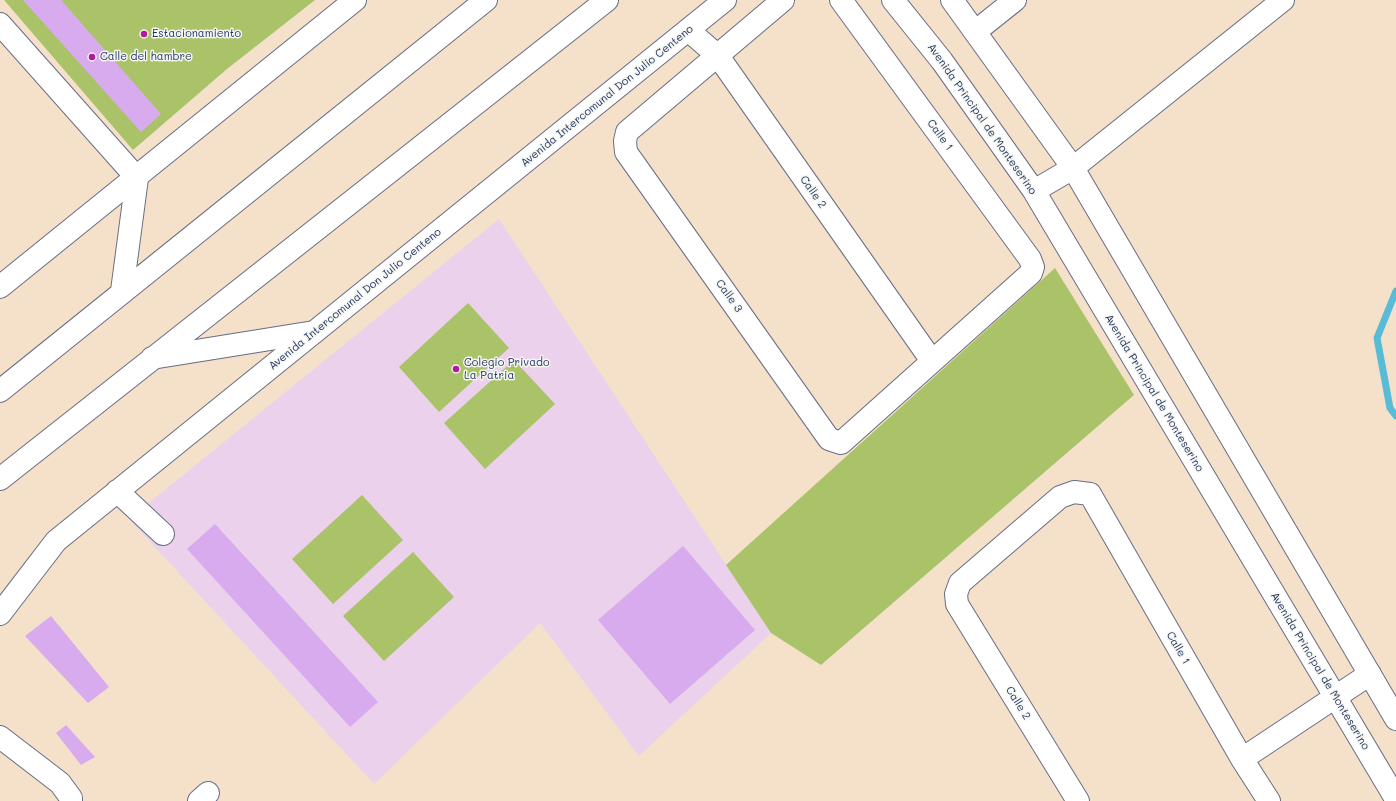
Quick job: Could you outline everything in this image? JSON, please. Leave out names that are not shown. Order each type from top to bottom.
[{"type":"street","points":[[0,287],[137,178],[355,0]]},
{"type":"street","points":[[0,391],[122,291],[486,0]]},
{"type":"street","points":[[0,479],[607,0]]},
{"type":"street","name":"Avenida Intercomunal Don Julio Centeno","points":[[0,614],[56,541],[725,0]]},
{"type":"street","points":[[718,56],[783,0]]},
{"type":"street","name":"Calle 1","points":[[841,0],[1030,259],[1033,267],[1031,273],[932,361]]},
{"type":"street","name":"Avenida Principal de Monteserino","points":[[893,0],[942,61],[1034,191],[1396,799]]},
{"type":"street","points":[[952,0],[976,31],[1073,168],[1396,719]]},
{"type":"street","points":[[976,31],[1015,0]]},
{"type":"street","points":[[1034,191],[1073,168],[1283,0]]},
{"type":"street","points":[[1,25],[137,178],[122,291]]},
{"type":"street","name":"Calle 2","points":[[688,30],[718,56],[932,361]]},
{"type":"street","name":"Calle 3","points":[[718,56],[627,132],[624,141],[626,152],[829,439],[841,443],[932,361]]},
{"type":"street","points":[[151,359],[314,332]]},
{"type":"street","points":[[117,491],[163,534]]},
{"type":"street","name":"Calle 1","points":[[957,604],[956,594],[960,583],[1060,497],[1074,492],[1090,494],[1242,759],[1268,801]]},
{"type":"street","name":"Calle 2","points":[[957,604],[1078,801]]},
{"type":"street","points":[[1242,759],[1370,674]]},
{"type":"street","points":[[0,736],[60,783],[71,798],[71,801]]},
{"type":"shaded area","name":"Colegio Privado La Patria","points":[[499,219],[771,633],[639,756],[540,623],[374,784],[129,519]]},
{"type":"green space","points":[[4,0],[315,0],[227,69],[133,150]]},
{"type":"green space","points":[[1055,268],[1134,395],[821,665],[771,633],[726,565]]},
{"type":"green space","points":[[468,303],[509,348],[439,412],[399,367]]},
{"type":"green space","points":[[514,360],[555,404],[485,469],[444,423]]},
{"type":"green space","points":[[362,495],[403,540],[333,604],[292,559]]},
{"type":"green space","points":[[413,552],[454,597],[384,661],[343,616]]},
{"type":"building","name":"Calle del hambre","points":[[23,0],[61,0],[161,114],[141,132]]},
{"type":"building","points":[[215,524],[378,702],[350,727],[187,549]]},
{"type":"building","points":[[683,546],[755,630],[670,704],[598,620]]},
{"type":"building","points":[[51,616],[109,687],[88,703],[25,636]]},
{"type":"building","points":[[66,725],[95,757],[81,765],[56,733]]},
{"type":"waterway","points":[[1396,291],[1377,338],[1390,408],[1396,416]]},
{"type":"place","name":"Estacionamiento","points":[[144,34]]},
{"type":"place","name":"Calle del hambre","points":[[92,57]]},
{"type":"place","name":"Colegio Privado La Patria","points":[[456,369]]}]
